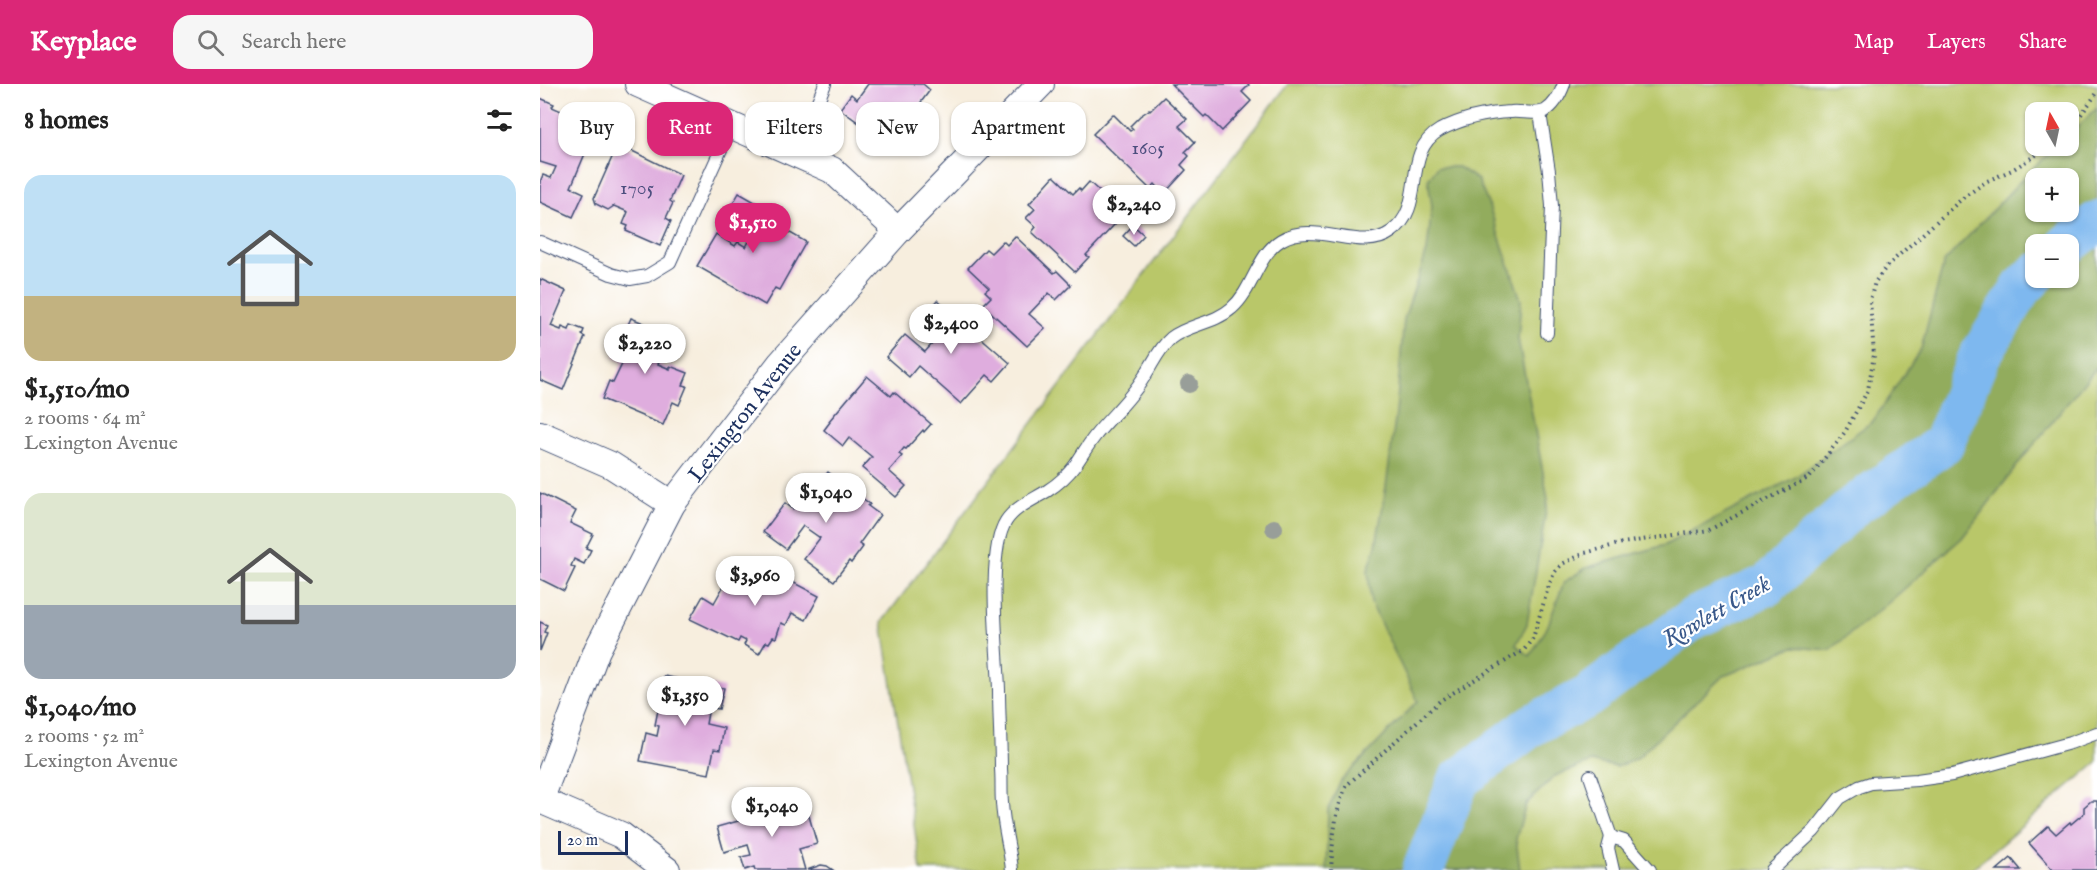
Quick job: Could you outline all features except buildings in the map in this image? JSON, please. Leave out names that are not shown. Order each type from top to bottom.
[{"type":"street","points":[[638,84],[680,102]]},
{"type":"street","name":"Lexington Avenue","points":[[540,801],[597,650],[672,504],[780,364],[898,231],[1041,84]]},
{"type":"street","points":[[800,156],[832,170],[898,231]]},
{"type":"street","points":[[540,434],[611,465],[672,504]]},
{"type":"street","points":[[540,801],[621,835],[668,870]]},
{"type":"lane","points":[[818,102],[825,84]]},
{"type":"lane","points":[[1012,870],[1001,799],[994,609],[997,555],[1002,528],[1006,520],[1067,476],[1095,435],[1142,381],[1156,356],[1170,339],[1223,315],[1237,303],[1275,245],[1289,236],[1310,232],[1365,239],[1388,235],[1406,218],[1412,202],[1414,175],[1419,155],[1434,134],[1454,123],[1479,117],[1509,112],[1540,112],[1554,104],[1564,84]]},
{"type":"lane","points":[[1540,112],[1552,206],[1546,333]]},
{"type":"lane","points":[[540,242],[611,274],[630,279],[647,276],[670,262],[718,156]]},
{"type":"lane","points":[[1772,870],[1814,831],[1840,798],[1859,787],[1871,783],[1952,775],[2070,744],[2097,733]]},
{"type":"lane","points":[[1590,777],[1611,837],[1608,848],[1613,870]]},
{"type":"lane","points":[[1611,837],[1624,841],[1650,870]]},
{"type":"path","points":[[2079,114],[2097,93]]},
{"type":"path","points":[[1331,870],[1335,821],[1339,801],[1347,785],[1441,700],[1524,650],[1533,638],[1554,573],[1562,564],[1586,553],[1622,543],[1709,530],[1809,477],[1845,432],[1868,390],[1874,355],[1870,300],[1875,282],[1887,266],[1964,198],[1987,181],[2012,170],[2034,156]]},
{"type":"green space","points":[[1288,84],[2097,84],[2097,762],[1971,870],[921,870],[882,622]]},
{"type":"green space","points":[[2097,108],[2097,367],[2026,454],[1962,538],[1887,604],[1830,650],[1793,647],[1722,677],[1637,758],[1617,767],[1591,762],[1555,776],[1526,804],[1516,839],[1520,870],[1326,870],[1328,810],[1341,781],[1418,701],[1371,603],[1368,570],[1376,546],[1386,487],[1396,413],[1404,319],[1427,251],[1432,206],[1428,180],[1437,167],[1458,167],[1478,180],[1521,300],[1518,339],[1548,499],[1527,624],[1516,645],[1530,656],[1547,628],[1564,582],[1586,568],[1665,545],[1794,478],[1873,421],[1921,349],[1944,262],[2025,176],[2025,222],[2079,222],[2079,168],[2034,168],[2046,156],[2079,156],[2079,125]]},
{"type":"waterway","name":"Rowlett Creek","points":[[2079,236],[2097,222]]},
{"type":"waterway","name":"Rowlett Creek","points":[[1423,870],[1459,780],[1532,725],[1587,697],[1694,618],[1767,585],[1855,505],[1943,444],[1979,357],[2025,285]]}]
